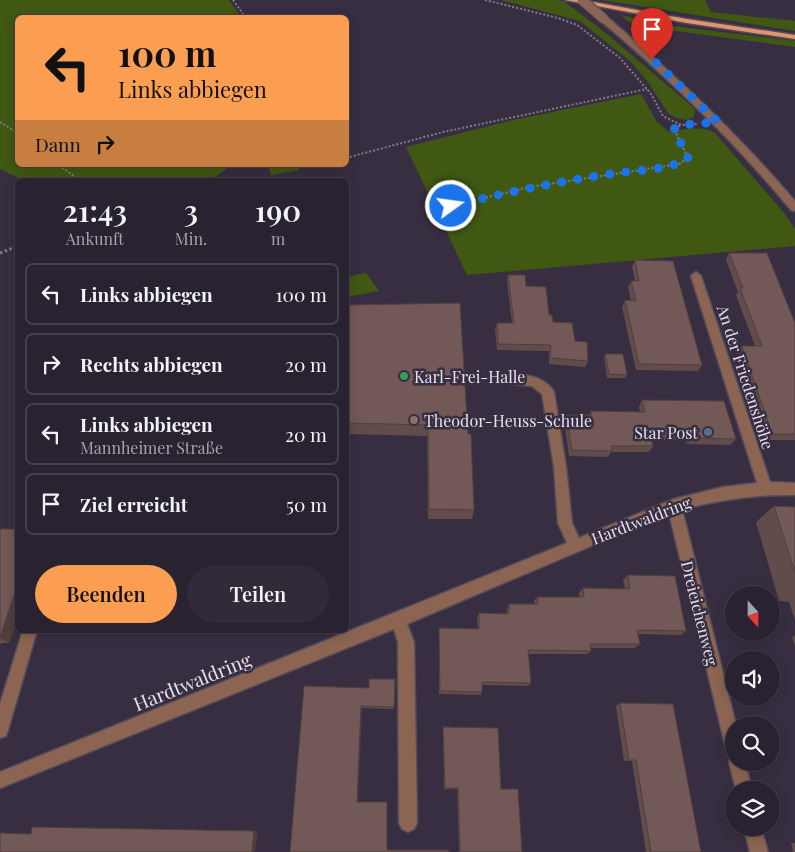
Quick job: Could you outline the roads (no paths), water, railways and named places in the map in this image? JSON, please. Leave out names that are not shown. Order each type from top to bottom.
[{"type":"main road","points":[[569,0],[687,21],[795,37]]},
{"type":"street","points":[[582,0],[664,70],[718,122],[795,208]]},
{"type":"street","name":"An der Friedenshöhe","points":[[696,276],[765,488]]},
{"type":"street","name":"Hardtwaldring","points":[[505,380],[537,382],[544,386],[548,392],[559,459],[565,523],[576,546]]},
{"type":"street","name":"Hardtwaldring","points":[[0,780],[398,620],[674,505],[723,493],[765,488],[795,489]]},
{"type":"street","name":"Dreieichenweg","points":[[674,505],[726,716]]},
{"type":"street","points":[[398,620],[406,642],[408,823]]},
{"type":"street","points":[[0,730],[29,633]]},
{"type":"street","points":[[755,836],[759,852]]},
{"type":"place","name":"Karl-Frei-Halle","points":[[404,376]]},
{"type":"place","name":"Theodor-Heuss-Schule","points":[[414,420]]},
{"type":"place","name":"Star Post","points":[[708,432]]}]
